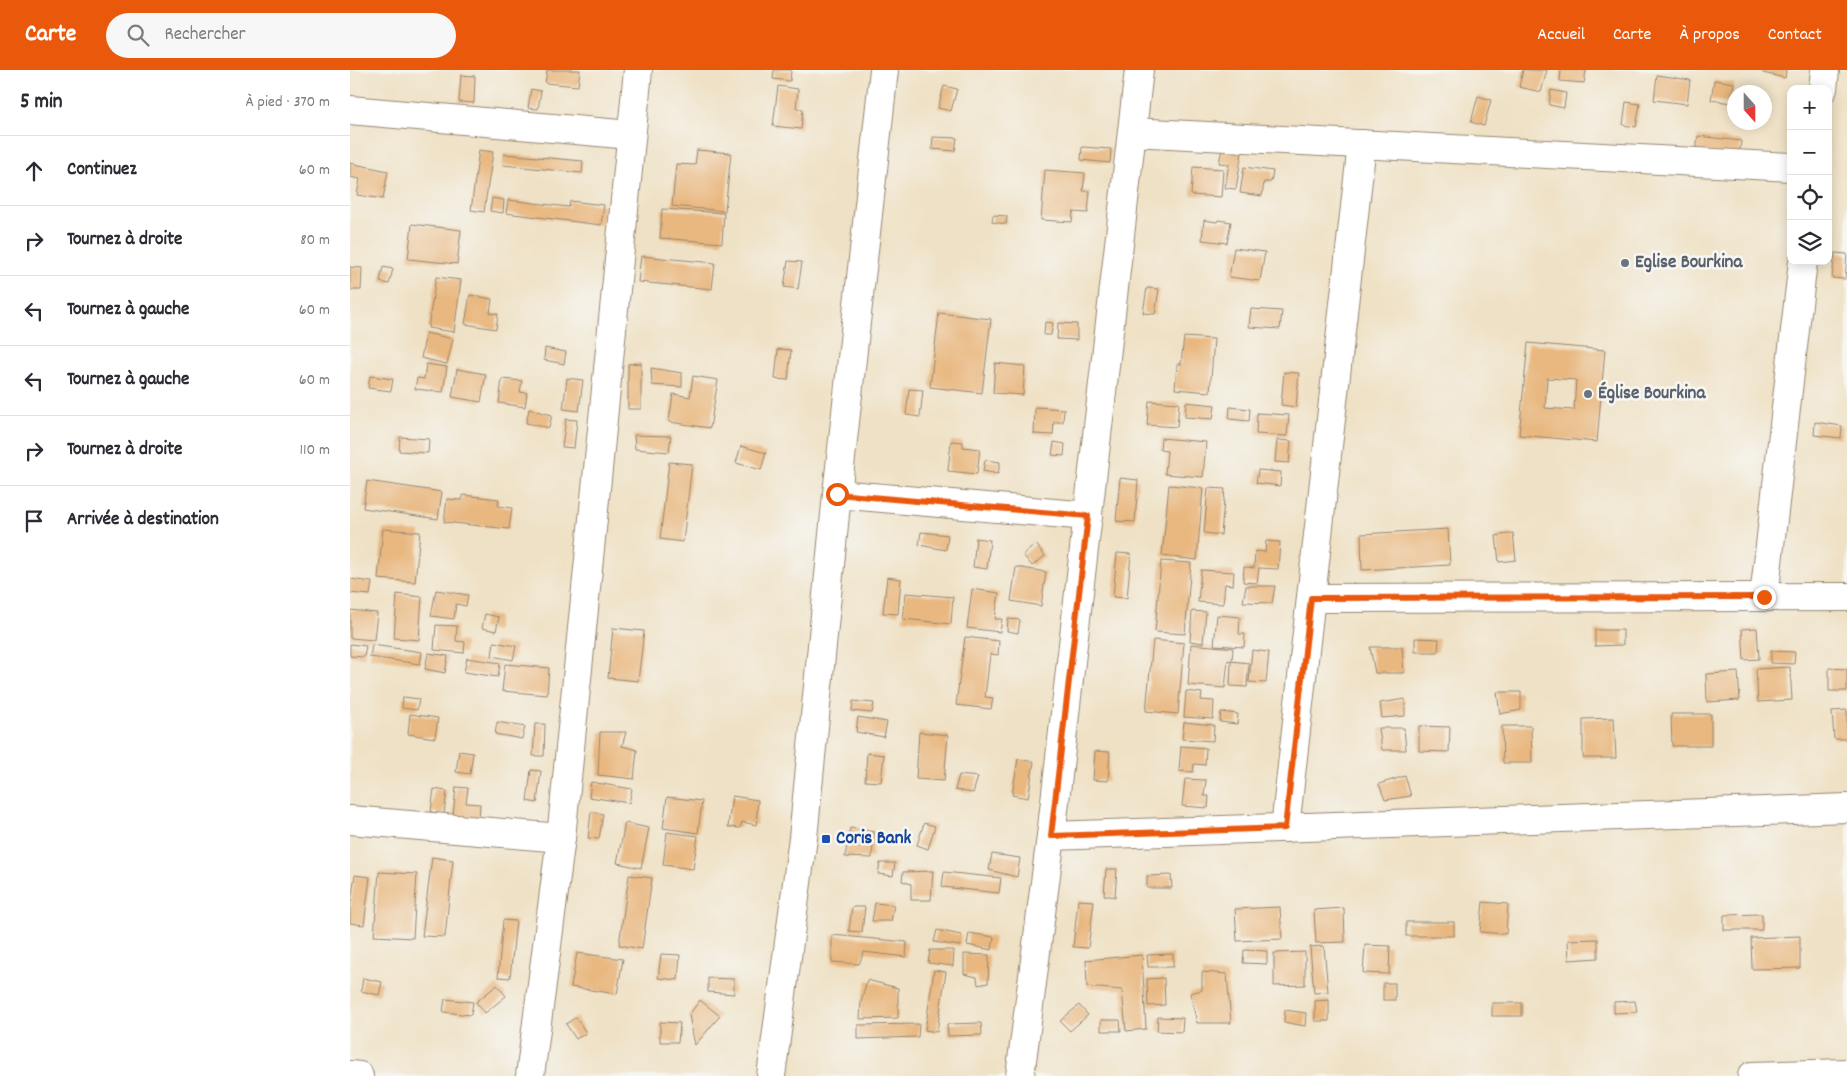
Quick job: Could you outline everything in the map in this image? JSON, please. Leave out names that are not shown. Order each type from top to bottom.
[{"type":"street","points":[[530,1076],[561,838],[638,70]]},
{"type":"street","points":[[771,1076],[803,838],[837,494],[884,70]]},
{"type":"street","points":[[1020,1076],[1051,836],[1139,70]]},
{"type":"street","points":[[1823,85],[1825,70]]},
{"type":"street","points":[[350,110],[631,135]]},
{"type":"street","points":[[1132,132],[1787,167]]},
{"type":"street","points":[[1285,828],[1362,144]]},
{"type":"street","points":[[1764,597],[1803,265]]},
{"type":"street","points":[[837,494],[1088,516]]},
{"type":"street","points":[[1311,598],[1847,597]]},
{"type":"street","points":[[1051,836],[1847,808]]},
{"type":"street","points":[[350,820],[561,838]]},
{"type":"street","points":[[1752,1076],[1847,1073]]},
{"type":"street","points":[[350,1075],[358,1076]]},
{"type":"building","points":[[547,70],[580,70],[578,86],[545,83]]},
{"type":"building","points":[[774,70],[791,70],[790,81],[773,79]]},
{"type":"building","points":[[1523,70],[1547,70],[1541,92],[1519,87]]},
{"type":"building","points":[[1561,70],[1586,70],[1584,83],[1560,81]]},
{"type":"building","points":[[1763,70],[1786,70],[1785,78],[1763,73]]},
{"type":"building","points":[[461,75],[475,76],[474,103],[459,102]]},
{"type":"building","points":[[1657,75],[1690,80],[1687,104],[1654,100]]},
{"type":"building","points":[[1714,80],[1734,83],[1734,85],[1727,85],[1727,102],[1711,100]]},
{"type":"building","points":[[778,86],[798,89],[796,108],[803,109],[801,129],[773,126]]},
{"type":"building","points":[[944,86],[957,89],[951,111],[938,108]]},
{"type":"building","points":[[531,89],[541,91],[538,109],[528,108]]},
{"type":"building","points":[[1551,90],[1566,93],[1564,108],[1549,105]]},
{"type":"building","points":[[1478,96],[1491,100],[1484,126],[1471,122]]},
{"type":"building","points":[[1626,102],[1640,104],[1636,127],[1623,125]]},
{"type":"building","points":[[1698,136],[1741,141],[1739,156],[1696,151]]},
{"type":"building","points":[[933,137],[957,138],[955,151],[932,149]]},
{"type":"building","points":[[1082,147],[1111,149],[1110,163],[1081,160]]},
{"type":"building","points":[[1222,149],[1242,152],[1236,189],[1225,188],[1229,164],[1219,163]]},
{"type":"building","points":[[479,150],[493,152],[484,212],[471,210]]},
{"type":"building","points":[[697,150],[731,153],[725,211],[672,206],[676,164],[695,165]]},
{"type":"building","points":[[504,154],[583,161],[582,173],[503,165]]},
{"type":"building","points":[[350,163],[388,171],[383,199],[357,195],[360,179],[350,177]]},
{"type":"building","points":[[1193,167],[1223,169],[1221,197],[1191,195]]},
{"type":"building","points":[[1244,167],[1273,171],[1271,182],[1264,182],[1262,196],[1240,193]]},
{"type":"building","points":[[1045,170],[1085,173],[1083,191],[1090,191],[1088,213],[1073,212],[1072,222],[1041,220]]},
{"type":"building","points":[[492,198],[504,200],[503,213],[490,211]]},
{"type":"building","points":[[508,200],[569,207],[570,201],[604,205],[601,225],[506,213]]},
{"type":"building","points":[[662,209],[724,213],[722,243],[660,238]]},
{"type":"building","points":[[993,215],[1007,216],[1006,224],[992,222]]},
{"type":"building","points":[[1204,220],[1231,222],[1227,243],[1202,240]]},
{"type":"building","points":[[412,224],[461,230],[457,264],[408,259]]},
{"type":"building","points":[[1234,248],[1265,252],[1260,281],[1229,277]]},
{"type":"building","points":[[1835,253],[1847,254],[1845,279],[1832,278]]},
{"type":"building","points":[[641,256],[715,263],[712,289],[638,282]]},
{"type":"building","points":[[788,261],[802,262],[798,289],[784,287]]},
{"type":"building","points":[[350,267],[362,268],[361,290],[350,290]]},
{"type":"building","points":[[383,267],[393,269],[389,284],[380,282]]},
{"type":"building","points":[[436,277],[461,280],[454,332],[428,328]]},
{"type":"building","points":[[1147,288],[1159,289],[1155,314],[1143,313]]},
{"type":"building","points":[[470,295],[492,299],[490,313],[498,314],[496,329],[465,324]]},
{"type":"building","points":[[1251,309],[1282,311],[1280,329],[1249,327]]},
{"type":"building","points":[[939,313],[991,319],[982,393],[930,387]]},
{"type":"building","points":[[1045,322],[1053,323],[1051,335],[1044,335]]},
{"type":"building","points":[[1058,323],[1077,324],[1077,340],[1057,339]]},
{"type":"building","points":[[426,333],[453,339],[447,364],[421,358]]},
{"type":"building","points":[[1184,337],[1214,339],[1210,392],[1175,389],[1177,364],[1181,364]]},
{"type":"building","name":"Église Bourkina","points":[[1528,343],[1605,350],[1597,442],[1519,435]],"holes":[[[1547,378],[1576,380],[1574,410],[1545,408]]]},
{"type":"building","points":[[545,348],[566,352],[564,364],[544,360]]},
{"type":"building","points":[[778,349],[791,350],[788,380],[775,379]]},
{"type":"building","points":[[641,363],[641,409],[628,409],[628,364]]},
{"type":"building","points":[[995,363],[1025,366],[1023,395],[993,393]]},
{"type":"building","points":[[426,364],[447,367],[443,392],[415,389],[417,378],[424,379]]},
{"type":"building","points":[[651,368],[682,373],[682,387],[652,385]]},
{"type":"building","points":[[457,369],[486,374],[481,402],[452,397]]},
{"type":"building","points":[[1284,372],[1299,373],[1296,407],[1281,405]]},
{"type":"building","points":[[370,376],[393,379],[391,391],[368,388]]},
{"type":"building","points":[[693,376],[718,380],[710,428],[669,422],[673,394],[690,397]]},
{"type":"building","points":[[567,378],[583,380],[579,411],[563,409]]},
{"type":"building","points":[[502,379],[522,381],[520,392],[527,393],[525,407],[499,403]]},
{"type":"building","points":[[909,389],[923,390],[920,417],[906,415]]},
{"type":"building","points":[[1149,401],[1179,403],[1177,427],[1147,425]]},
{"type":"building","points":[[1186,402],[1215,405],[1213,419],[1185,417]]},
{"type":"building","points":[[1035,407],[1064,409],[1063,422],[1054,422],[1053,435],[1034,434]]},
{"type":"building","points":[[1230,407],[1250,409],[1249,421],[1229,419]]},
{"type":"building","points":[[529,409],[552,415],[549,428],[526,423]]},
{"type":"building","points":[[1257,413],[1289,415],[1287,436],[1256,434]]},
{"type":"building","points":[[566,419],[577,420],[574,448],[562,447]]},
{"type":"building","points":[[1815,422],[1842,426],[1841,438],[1814,435]]},
{"type":"building","points":[[634,435],[671,436],[669,452],[635,449]]},
{"type":"building","points":[[400,437],[429,439],[428,453],[399,451]]},
{"type":"building","points":[[1161,438],[1206,442],[1203,477],[1165,474],[1167,451],[1160,450]]},
{"type":"building","points":[[1277,440],[1291,441],[1289,463],[1275,462]]},
{"type":"building","points":[[951,441],[963,442],[963,447],[980,449],[977,474],[948,471]]},
{"type":"building","points":[[1054,442],[1065,444],[1064,456],[1052,455]]},
{"type":"building","points":[[741,446],[766,453],[761,470],[736,463]]},
{"type":"building","points":[[985,460],[1000,462],[998,474],[983,471]]},
{"type":"building","points":[[669,462],[692,464],[683,542],[660,539]]},
{"type":"building","points":[[1258,470],[1281,472],[1280,486],[1256,483]]},
{"type":"building","points":[[1120,478],[1138,480],[1135,522],[1116,521]]},
{"type":"building","points":[[367,481],[442,492],[438,519],[363,508]]},
{"type":"building","points":[[1169,485],[1203,488],[1197,560],[1162,556]]},
{"type":"building","points":[[1208,488],[1225,489],[1221,535],[1204,533]]},
{"type":"building","points":[[463,495],[499,499],[498,506],[512,508],[509,529],[444,522],[447,499],[462,500]]},
{"type":"building","points":[[383,529],[420,532],[415,582],[378,579]]},
{"type":"building","points":[[1448,529],[1450,565],[1362,570],[1361,534]]},
{"type":"building","points":[[921,532],[948,535],[946,550],[919,545]]},
{"type":"building","points":[[1513,533],[1516,560],[1499,562],[1496,536]]},
{"type":"building","points":[[976,538],[990,540],[987,569],[973,567]]},
{"type":"building","points":[[1266,541],[1280,542],[1278,569],[1259,568],[1257,583],[1243,582],[1244,567],[1254,568],[1255,551],[1265,552]]},
{"type":"building","points":[[1036,544],[1045,556],[1032,566],[1023,555]]},
{"type":"building","points":[[1117,553],[1131,554],[1127,598],[1113,597]]},
{"type":"building","points":[[1161,561],[1191,563],[1185,634],[1155,632]]},
{"type":"building","points":[[1016,567],[1046,572],[1041,606],[1011,601]]},
{"type":"building","points":[[1201,570],[1234,572],[1233,585],[1225,584],[1223,604],[1198,602]]},
{"type":"building","points":[[887,577],[901,579],[898,614],[883,613]]},
{"type":"building","points":[[350,579],[372,582],[370,595],[350,593]]},
{"type":"building","points":[[1246,586],[1275,586],[1272,603],[1243,602]]},
{"type":"building","points":[[972,589],[999,593],[995,619],[1002,619],[1000,632],[967,628]]},
{"type":"building","points":[[436,590],[468,595],[466,606],[456,604],[454,619],[431,616]]},
{"type":"building","points":[[906,593],[953,597],[951,624],[903,619]]},
{"type":"building","points":[[397,594],[422,597],[419,640],[394,638]]},
{"type":"building","points":[[350,610],[377,613],[374,640],[350,638]]},
{"type":"building","points":[[1192,611],[1206,612],[1203,643],[1190,641]]},
{"type":"building","points":[[485,614],[499,617],[496,631],[482,628]]},
{"type":"building","points":[[1217,615],[1240,617],[1239,634],[1245,634],[1244,647],[1214,645]]},
{"type":"building","points":[[1008,619],[1020,620],[1018,633],[1007,631]]},
{"type":"building","points":[[436,625],[457,626],[456,641],[465,642],[464,653],[434,650]]},
{"type":"building","points":[[613,628],[644,631],[638,681],[608,678]]},
{"type":"building","points":[[1757,628],[1759,659],[1744,660],[1742,629]]},
{"type":"building","points":[[1595,630],[1623,630],[1623,645],[1595,646]]},
{"type":"building","points":[[965,637],[999,641],[998,655],[990,654],[985,697],[993,698],[991,709],[956,705]]},
{"type":"building","points":[[1415,638],[1439,639],[1438,652],[1415,652]]},
{"type":"building","points":[[1153,640],[1184,643],[1178,714],[1146,711]]},
{"type":"building","points":[[494,642],[516,646],[513,660],[492,656]]},
{"type":"building","points":[[350,644],[366,646],[364,657],[350,656]]},
{"type":"building","points":[[1191,644],[1233,648],[1232,661],[1228,660],[1225,688],[1188,685]]},
{"type":"building","points":[[372,645],[422,652],[420,664],[370,657]]},
{"type":"building","points":[[1370,647],[1402,647],[1404,673],[1375,673]]},
{"type":"building","points":[[1252,650],[1269,652],[1266,683],[1249,682]]},
{"type":"building","points":[[1771,651],[1795,652],[1794,664],[1771,663]]},
{"type":"building","points":[[428,653],[448,656],[445,673],[425,669]]},
{"type":"building","points":[[467,658],[500,663],[498,677],[464,672]]},
{"type":"building","points":[[1231,661],[1249,663],[1247,687],[1230,686]]},
{"type":"building","points":[[505,664],[549,668],[547,695],[502,691]]},
{"type":"building","points":[[1790,667],[1792,700],[1758,702],[1756,669]]},
{"type":"building","points":[[1829,668],[1847,669],[1847,691],[1829,691]]},
{"type":"building","points":[[1738,672],[1740,700],[1707,702],[1706,674]]},
{"type":"building","points":[[1186,691],[1202,693],[1201,700],[1214,701],[1213,719],[1184,717]]},
{"type":"building","points":[[1497,692],[1521,692],[1521,710],[1500,714]]},
{"type":"building","points":[[403,697],[419,699],[417,710],[402,708]]},
{"type":"building","points":[[1405,699],[1405,716],[1382,718],[1380,703]]},
{"type":"building","points":[[853,701],[874,703],[872,713],[852,711]]},
{"type":"building","points":[[1847,710],[1847,739],[1834,739],[1832,711]]},
{"type":"building","points":[[1221,712],[1238,714],[1237,724],[1220,722]]},
{"type":"building","points":[[410,714],[438,718],[435,738],[408,734]]},
{"type":"building","points":[[1671,714],[1711,714],[1711,746],[1672,746]]},
{"type":"building","points":[[858,717],[887,722],[884,737],[856,732]]},
{"type":"building","points":[[1614,718],[1616,758],[1583,758],[1583,719]]},
{"type":"building","points":[[497,722],[525,727],[522,739],[495,734]]},
{"type":"building","points":[[1184,722],[1214,725],[1213,741],[1182,739]]},
{"type":"building","points":[[535,724],[545,724],[544,756],[533,756]]},
{"type":"building","points":[[1419,726],[1450,727],[1449,752],[1419,751]]},
{"type":"building","points":[[1502,726],[1531,726],[1532,763],[1503,763]]},
{"type":"building","points":[[1379,728],[1404,728],[1406,750],[1382,750]]},
{"type":"building","points":[[600,732],[626,732],[622,746],[637,750],[634,779],[598,775]]},
{"type":"building","points":[[919,732],[948,735],[944,781],[916,779]]},
{"type":"building","points":[[1181,746],[1206,748],[1205,765],[1194,764],[1193,772],[1179,771]]},
{"type":"building","points":[[459,751],[473,753],[470,774],[456,772]]},
{"type":"building","points":[[1095,751],[1110,752],[1108,781],[1093,780]]},
{"type":"building","points":[[867,753],[884,755],[881,782],[865,781]]},
{"type":"building","points":[[1018,759],[1034,762],[1028,798],[1012,795]]},
{"type":"building","points":[[531,770],[541,771],[537,803],[527,801]]},
{"type":"building","points":[[959,775],[978,777],[973,793],[955,790]]},
{"type":"building","points":[[1405,776],[1411,796],[1385,800],[1379,784]]},
{"type":"building","points":[[1185,779],[1206,780],[1204,796],[1209,796],[1208,808],[1182,806]]},
{"type":"building","points":[[591,782],[632,789],[629,803],[589,797]]},
{"type":"building","points":[[456,787],[468,788],[466,803],[480,804],[479,818],[453,816]]},
{"type":"building","points":[[434,789],[447,791],[444,814],[431,812]]},
{"type":"building","points":[[732,796],[758,800],[756,825],[742,822],[740,828],[728,827]]},
{"type":"building","points":[[667,797],[702,801],[698,833],[663,828]]},
{"type":"building","points":[[591,812],[603,814],[599,839],[588,838]]},
{"type":"building","points":[[625,823],[649,828],[641,868],[617,863]]},
{"type":"building","points":[[924,823],[935,826],[928,849],[917,845]]},
{"type":"building","points":[[850,828],[874,832],[872,858],[845,857]]},
{"type":"building","points":[[667,832],[698,836],[693,869],[663,865]]},
{"type":"building","points":[[992,854],[1020,858],[1017,877],[989,870]]},
{"type":"building","points":[[432,857],[453,860],[445,937],[422,936]]},
{"type":"building","points":[[880,863],[895,863],[893,876],[878,874]]},
{"type":"building","points":[[1106,869],[1117,869],[1115,897],[1104,895]]},
{"type":"building","points":[[933,871],[931,900],[911,900],[911,884],[902,881],[903,872]]},
{"type":"building","points":[[379,872],[417,874],[413,938],[374,936]]},
{"type":"building","points":[[944,872],[1001,878],[999,893],[942,887]]},
{"type":"building","points":[[355,875],[370,877],[364,925],[350,923],[350,908]]},
{"type":"building","points":[[629,875],[652,878],[642,949],[619,945]]},
{"type":"building","points":[[1171,875],[1172,888],[1147,888],[1147,876]]},
{"type":"building","points":[[1078,900],[1094,901],[1088,948],[1073,947]]},
{"type":"building","points":[[1483,902],[1508,904],[1506,934],[1480,932]]},
{"type":"building","points":[[875,903],[894,905],[891,921],[872,921]]},
{"type":"building","points":[[852,907],[865,907],[862,932],[849,931]]},
{"type":"building","points":[[1280,907],[1282,939],[1237,941],[1235,909]]},
{"type":"building","points":[[1344,908],[1345,942],[1316,943],[1314,910]]},
{"type":"building","points":[[1762,914],[1762,930],[1724,930],[1724,915]]},
{"type":"building","points":[[503,920],[516,921],[510,978],[498,977]]},
{"type":"building","points":[[1406,922],[1454,922],[1454,936],[1406,936]]},
{"type":"building","points":[[937,930],[961,935],[960,946],[934,942]]},
{"type":"building","points":[[969,933],[994,937],[992,950],[967,945]]},
{"type":"building","points":[[832,935],[907,942],[906,957],[864,952],[859,964],[832,962]]},
{"type":"building","points":[[1800,936],[1800,968],[1752,969],[1751,938]]},
{"type":"building","points":[[1598,939],[1598,958],[1569,960],[1568,940]]},
{"type":"building","points":[[1365,945],[1390,946],[1389,974],[1363,973]]},
{"type":"building","points":[[1324,946],[1328,992],[1314,993],[1310,947]]},
{"type":"building","points":[[930,950],[954,950],[953,966],[928,963]]},
{"type":"building","points":[[1244,950],[1267,951],[1267,964],[1243,963]]},
{"type":"building","points":[[1305,952],[1305,985],[1274,986],[1274,953]]},
{"type":"building","points":[[577,953],[623,959],[617,994],[571,987]]},
{"type":"building","points":[[661,954],[680,955],[678,980],[658,978]]},
{"type":"building","points":[[964,954],[989,955],[988,983],[978,985],[977,977],[964,974]]},
{"type":"building","points":[[1173,954],[1173,967],[1148,967],[1147,955]]},
{"type":"building","points":[[1142,955],[1146,1029],[1126,1031],[1122,990],[1087,987],[1086,960]]},
{"type":"building","points":[[934,970],[946,972],[937,1032],[925,1030]]},
{"type":"building","points":[[1202,972],[1227,974],[1231,1023],[1197,1023],[1190,993],[1202,990]]},
{"type":"building","points":[[363,978],[382,982],[379,995],[361,991]]},
{"type":"building","points":[[708,978],[734,979],[734,994],[708,992]]},
{"type":"building","points":[[1164,978],[1165,1005],[1148,1006],[1147,979]]},
{"type":"building","points":[[867,980],[898,988],[898,1018],[860,1019],[861,1002]]},
{"type":"building","points":[[1383,983],[1395,983],[1395,1000],[1383,1000]]},
{"type":"building","points":[[497,985],[506,996],[485,1013],[476,1002]]},
{"type":"building","points":[[445,999],[473,1002],[471,1015],[443,1012]]},
{"type":"building","points":[[700,1000],[720,1016],[695,1045],[689,1015]]},
{"type":"building","points":[[1329,1000],[1329,1021],[1315,1021],[1315,1001]]},
{"type":"building","points":[[1635,1001],[1637,1012],[1614,1013],[1614,1002]]},
{"type":"building","points":[[1492,1003],[1522,1003],[1522,1016],[1492,1016]]},
{"type":"building","points":[[1079,1005],[1088,1015],[1070,1031],[1060,1021]]},
{"type":"building","points":[[1285,1010],[1306,1013],[1305,1026],[1284,1022]]},
{"type":"building","points":[[576,1017],[586,1033],[576,1039],[566,1024]]},
{"type":"building","points":[[1158,1017],[1183,1018],[1182,1032],[1157,1031]]},
{"type":"building","points":[[1101,1020],[1120,1020],[1121,1031],[1101,1031]]},
{"type":"building","points":[[660,1022],[680,1023],[678,1042],[660,1042]]},
{"type":"building","points":[[981,1023],[982,1035],[948,1036],[947,1024]]},
{"type":"building","points":[[919,1024],[918,1037],[858,1039],[858,1025]]},
{"type":"place","name":"Eglise Bourkina","points":[[1625,263]]},
{"type":"place","name":"Église Bourkina","points":[[1588,394]]},
{"type":"place","name":"Coris Bank","points":[[826,839]]},
{"type":"route","points":[[837,494],[1088,516],[1051,836],[1285,828],[1311,598],[1764,597]]}]
